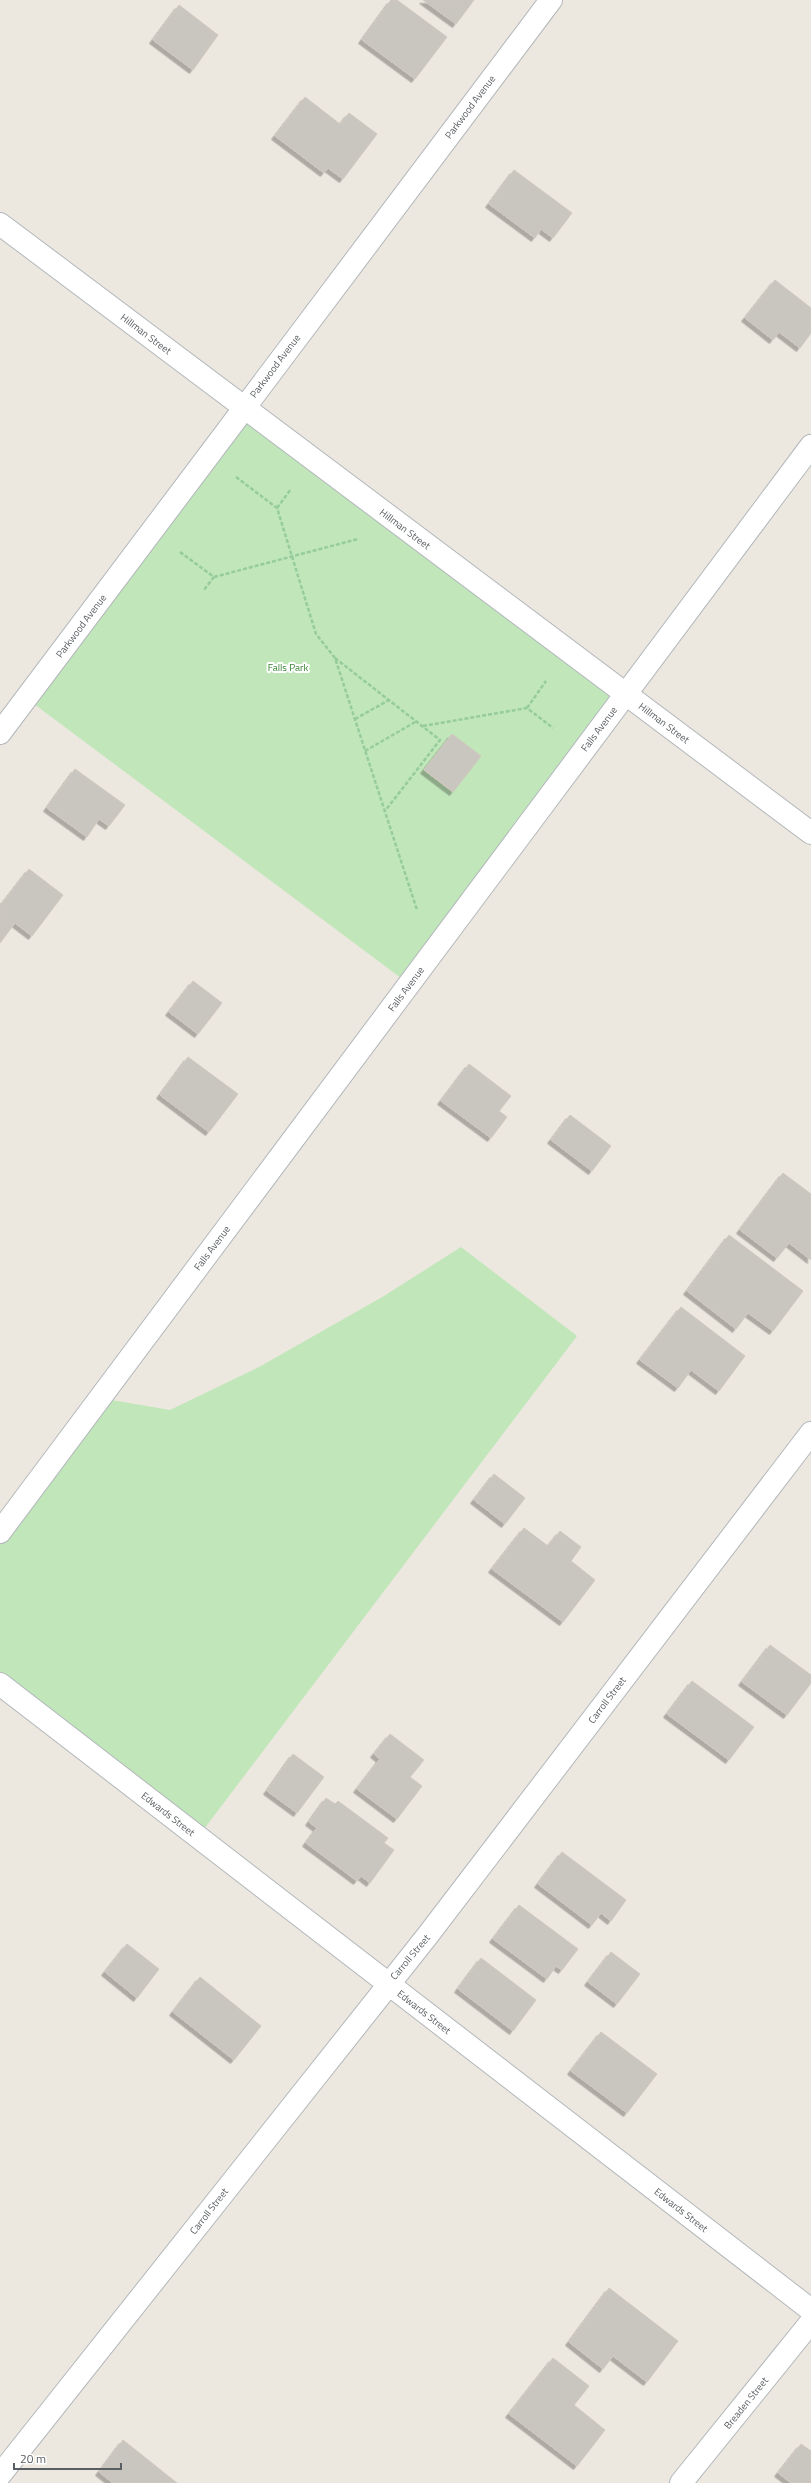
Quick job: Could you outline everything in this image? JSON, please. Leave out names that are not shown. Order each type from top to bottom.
[{"type":"street","name":"Parkwood Avenue","points":[[0,733],[551,0]]},
{"type":"street","name":"Hillman Street","points":[[0,224],[811,833]]},
{"type":"street","name":"Falls Avenue","points":[[0,1532],[811,446]]},
{"type":"street","name":"Carroll Street","points":[[0,2474],[428,1935],[811,1433]]},
{"type":"street","name":"Edwards Street","points":[[0,1684],[811,2310]]},
{"type":"street","name":"Breaden Street","points":[[681,2483],[811,2322]]},
{"type":"path","points":[[236,477],[277,508],[316,634],[335,658],[440,740],[385,810]]},
{"type":"path","points":[[277,508],[291,489]]},
{"type":"path","points":[[203,591],[214,577],[358,540]]},
{"type":"path","points":[[180,552],[214,577]]},
{"type":"path","points":[[335,658],[418,910]]},
{"type":"path","points":[[422,726],[527,708],[546,681]]},
{"type":"path","points":[[355,719],[389,700]]},
{"type":"path","points":[[527,708],[553,728]]},
{"type":"path","points":[[366,751],[416,721]]},
{"type":"green space","name":"Falls Park","points":[[244,408],[625,694],[409,984],[26,698]]},
{"type":"green space","points":[[461,1247],[577,1336],[198,1837],[0,1684],[0,1532],[100,1398],[170,1410],[259,1367],[384,1296]]},
{"type":"building","points":[[391,0],[397,0],[447,37],[415,79],[362,40]]},
{"type":"building","points":[[423,0],[474,0],[456,24]]},
{"type":"building","points":[[179,5],[218,35],[193,70],[153,40]]},
{"type":"building","points":[[305,97],[340,124],[349,113],[377,134],[343,179],[328,168],[324,173],[275,136]]},
{"type":"building","points":[[514,170],[572,213],[553,238],[541,229],[535,238],[489,204]]},
{"type":"building","points":[[775,280],[811,308],[811,333],[800,348],[779,332],[773,340],[745,318]]},
{"type":"building","points":[[452,734],[481,756],[453,792],[424,770]]},
{"type":"building","points":[[75,769],[125,805],[109,826],[99,819],[87,837],[47,808]]},
{"type":"building","points":[[29,869],[63,895],[32,936],[15,923],[0,943],[0,903],[2,904]]},
{"type":"building","points":[[193,981],[222,1003],[198,1034],[169,1012]]},
{"type":"building","points":[[188,1057],[238,1094],[209,1132],[160,1095]]},
{"type":"building","points":[[469,1064],[511,1096],[499,1111],[507,1117],[491,1138],[441,1101]]},
{"type":"building","points":[[570,1115],[611,1146],[592,1171],[551,1140]]},
{"type":"building","points":[[783,1173],[811,1194],[811,1260],[789,1243],[777,1258],[740,1230]]},
{"type":"building","points":[[729,1235],[803,1291],[773,1331],[748,1313],[736,1329],[687,1291]]},
{"type":"building","points":[[681,1307],[745,1356],[719,1391],[691,1370],[678,1388],[640,1360]]},
{"type":"building","points":[[494,1474],[525,1498],[505,1524],[474,1500]]},
{"type":"building","points":[[524,1528],[548,1546],[560,1531],[581,1547],[571,1561],[595,1580],[563,1622],[492,1569]]},
{"type":"building","points":[[770,1645],[811,1675],[811,1683],[787,1715],[742,1682]]},
{"type":"building","points":[[692,1681],[754,1727],[729,1760],[667,1714]]},
{"type":"building","points":[[390,1734],[424,1760],[410,1777],[422,1786],[397,1819],[357,1789],[380,1759],[374,1754]]},
{"type":"building","points":[[293,1754],[324,1777],[297,1813],[267,1791]]},
{"type":"building","points":[[326,1798],[335,1804],[338,1801],[388,1838],[384,1843],[394,1850],[370,1883],[361,1876],[357,1881],[306,1843],[317,1828],[309,1822]]},
{"type":"building","points":[[562,1852],[626,1900],[611,1921],[601,1913],[592,1925],[538,1884]]},
{"type":"building","points":[[519,1905],[578,1949],[562,1970],[556,1966],[547,1979],[493,1939]]},
{"type":"building","points":[[127,1944],[159,1969],[137,1998],[105,1972]]},
{"type":"building","points":[[611,1952],[640,1974],[617,2004],[588,1982]]},
{"type":"building","points":[[481,1958],[536,2000],[513,2031],[458,1989]]},
{"type":"building","points":[[200,1977],[261,2026],[234,2060],[173,2012]]},
{"type":"building","points":[[601,2032],[657,2074],[627,2113],[571,2071]]},
{"type":"building","points":[[609,2288],[678,2341],[647,2382],[613,2356],[603,2369],[569,2342]]},
{"type":"building","points":[[553,2358],[589,2386],[574,2405],[605,2430],[577,2466],[509,2414]]},
{"type":"building","points":[[123,2440],[177,2483],[113,2483],[99,2472]]},
{"type":"building","points":[[801,2444],[811,2451],[811,2483],[791,2483],[778,2473]]}]
